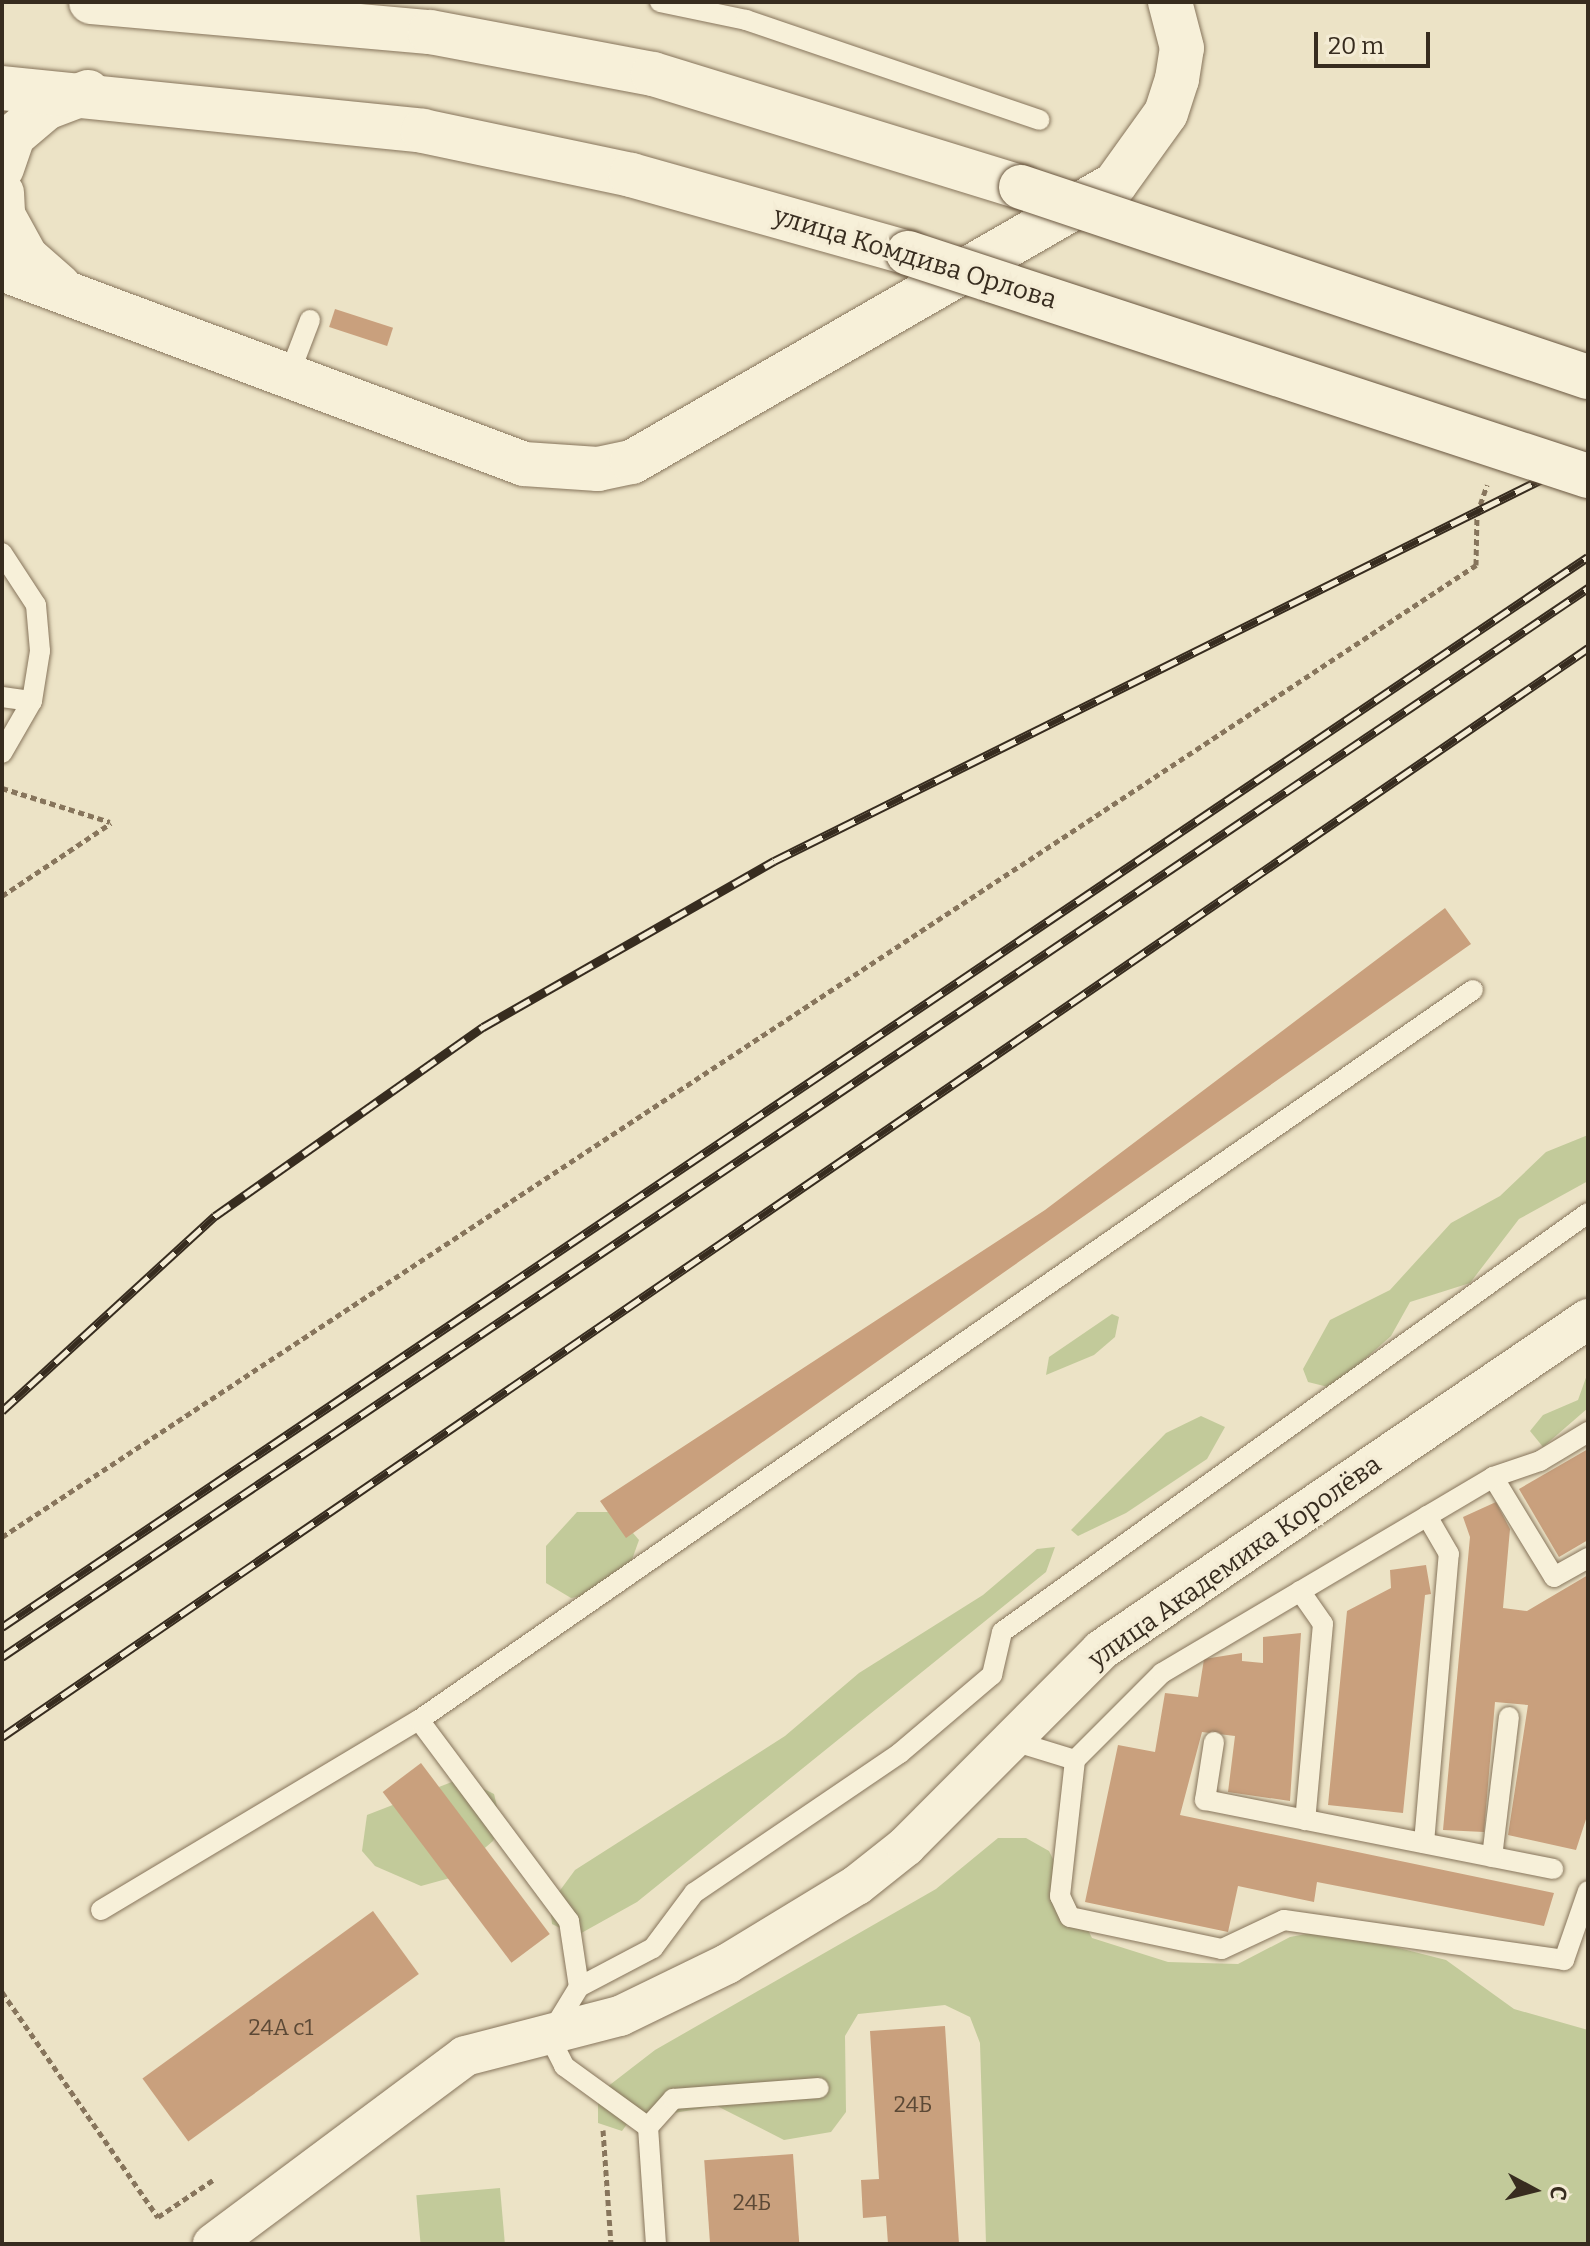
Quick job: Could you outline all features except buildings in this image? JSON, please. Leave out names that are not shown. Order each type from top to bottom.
[{"type":"main road","points":[[91,2],[233,11],[430,32],[653,74],[1021,187],[1588,377]]},
{"type":"main road","points":[[2,269],[524,464],[598,469],[632,462],[1115,184],[1166,113],[1177,79],[1182,48],[1170,2]]},
{"type":"main road","name":"улица Комдива Орлова","points":[[2,88],[88,92],[423,131],[601,168],[908,253],[1588,476]]},
{"type":"main road","points":[[2,168],[13,136],[46,108],[88,92]]},
{"type":"main road","points":[[2,193],[3,215],[26,257],[64,290]]},
{"type":"street","name":"улица Академика Королёва","points":[[213,2244],[439,2070],[489,2047],[549,2036],[671,1993],[829,1904],[906,1846],[1101,1650],[1588,1319]]},
{"type":"lane","points":[[660,2],[746,20],[1039,120]]},
{"type":"lane","points":[[289,375],[310,320]]},
{"type":"lane","points":[[2,553],[36,605],[40,651],[32,701],[2,753]]},
{"type":"lane","points":[[2,697],[32,701]]},
{"type":"lane","points":[[101,1910],[419,1720],[1473,990]]},
{"type":"lane","points":[[648,2127],[564,2066],[549,2036],[579,1987],[653,1948],[694,1893],[900,1753],[992,1675],[1002,1632],[1588,1213]]},
{"type":"lane","points":[[1588,1432],[1540,1461],[1493,1477],[1162,1673],[1075,1760],[1060,1896],[1070,1917],[1222,1949],[1284,1920],[1564,1960],[1588,1891]]},
{"type":"lane","points":[[1493,1477],[1554,1577],[1588,1558]]},
{"type":"lane","points":[[1424,1843],[1449,1554],[1427,1516]]},
{"type":"lane","points":[[1300,1591],[1323,1624],[1305,1820]]},
{"type":"lane","points":[[1492,1857],[1509,1717]]},
{"type":"lane","points":[[419,1720],[569,1921],[579,1987]]},
{"type":"lane","points":[[1010,1740],[1075,1760]]},
{"type":"lane","points":[[1214,1742],[1205,1800],[1553,1869]]},
{"type":"lane","points":[[656,2244],[648,2127],[673,2099],[819,2088]]},
{"type":"path","points":[[2,1537],[1476,565],[1477,514],[1492,472]]},
{"type":"path","points":[[2,788],[111,823],[2,896]]},
{"type":"path","points":[[2,1992],[158,2217],[213,2180]]},
{"type":"path","points":[[599,2124],[611,2244]]},
{"type":"green space","points":[[1588,1135],[1588,1181],[1519,1219],[1470,1283],[1410,1302],[1391,1336],[1332,1388],[1308,1382],[1303,1369],[1330,1320],[1390,1290],[1451,1223],[1500,1196],[1546,1152]]},
{"type":"green space","points":[[1112,1314],[1119,1317],[1115,1337],[1094,1355],[1046,1375],[1049,1357]]},
{"type":"green space","points":[[1588,1372],[1588,1408],[1543,1447],[1530,1431],[1543,1415],[1578,1400]]},
{"type":"green space","points":[[1201,1416],[1225,1427],[1207,1459],[1126,1513],[1078,1536],[1071,1530],[1166,1433]]},
{"type":"green space","points":[[577,1512],[615,1512],[639,1540],[629,1568],[600,1593],[571,1598],[546,1583],[546,1546]]},
{"type":"green space","points":[[1055,1547],[1046,1572],[637,1902],[576,1936],[552,1924],[550,1904],[575,1870],[785,1736],[859,1673],[983,1595],[1037,1549]]},
{"type":"green space","points":[[462,1778],[494,1794],[501,1823],[493,1841],[450,1878],[421,1886],[375,1866],[362,1851],[367,1815]]},
{"type":"green space","points":[[998,1838],[1026,1838],[1049,1851],[1092,1938],[1168,1962],[1238,1964],[1290,1937],[1328,1930],[1446,1960],[1514,2009],[1588,2030],[1588,2244],[986,2244],[980,2043],[970,2017],[945,2005],[858,2014],[845,2036],[846,2112],[831,2132],[784,2140],[717,2106],[630,2120],[622,2131],[598,2123],[598,2094],[655,2050],[936,1889]]},
{"type":"green space","points":[[500,2188],[505,2244],[421,2244],[416,2195]]},
{"type":"railway","points":[[2,1411],[215,1216],[483,1027],[774,861],[1588,456]]},
{"type":"railway","points":[[2,1627],[1588,557]]},
{"type":"railway","points":[[2,1657],[1588,588]]},
{"type":"railway","points":[[2,1737],[1588,648]]}]
